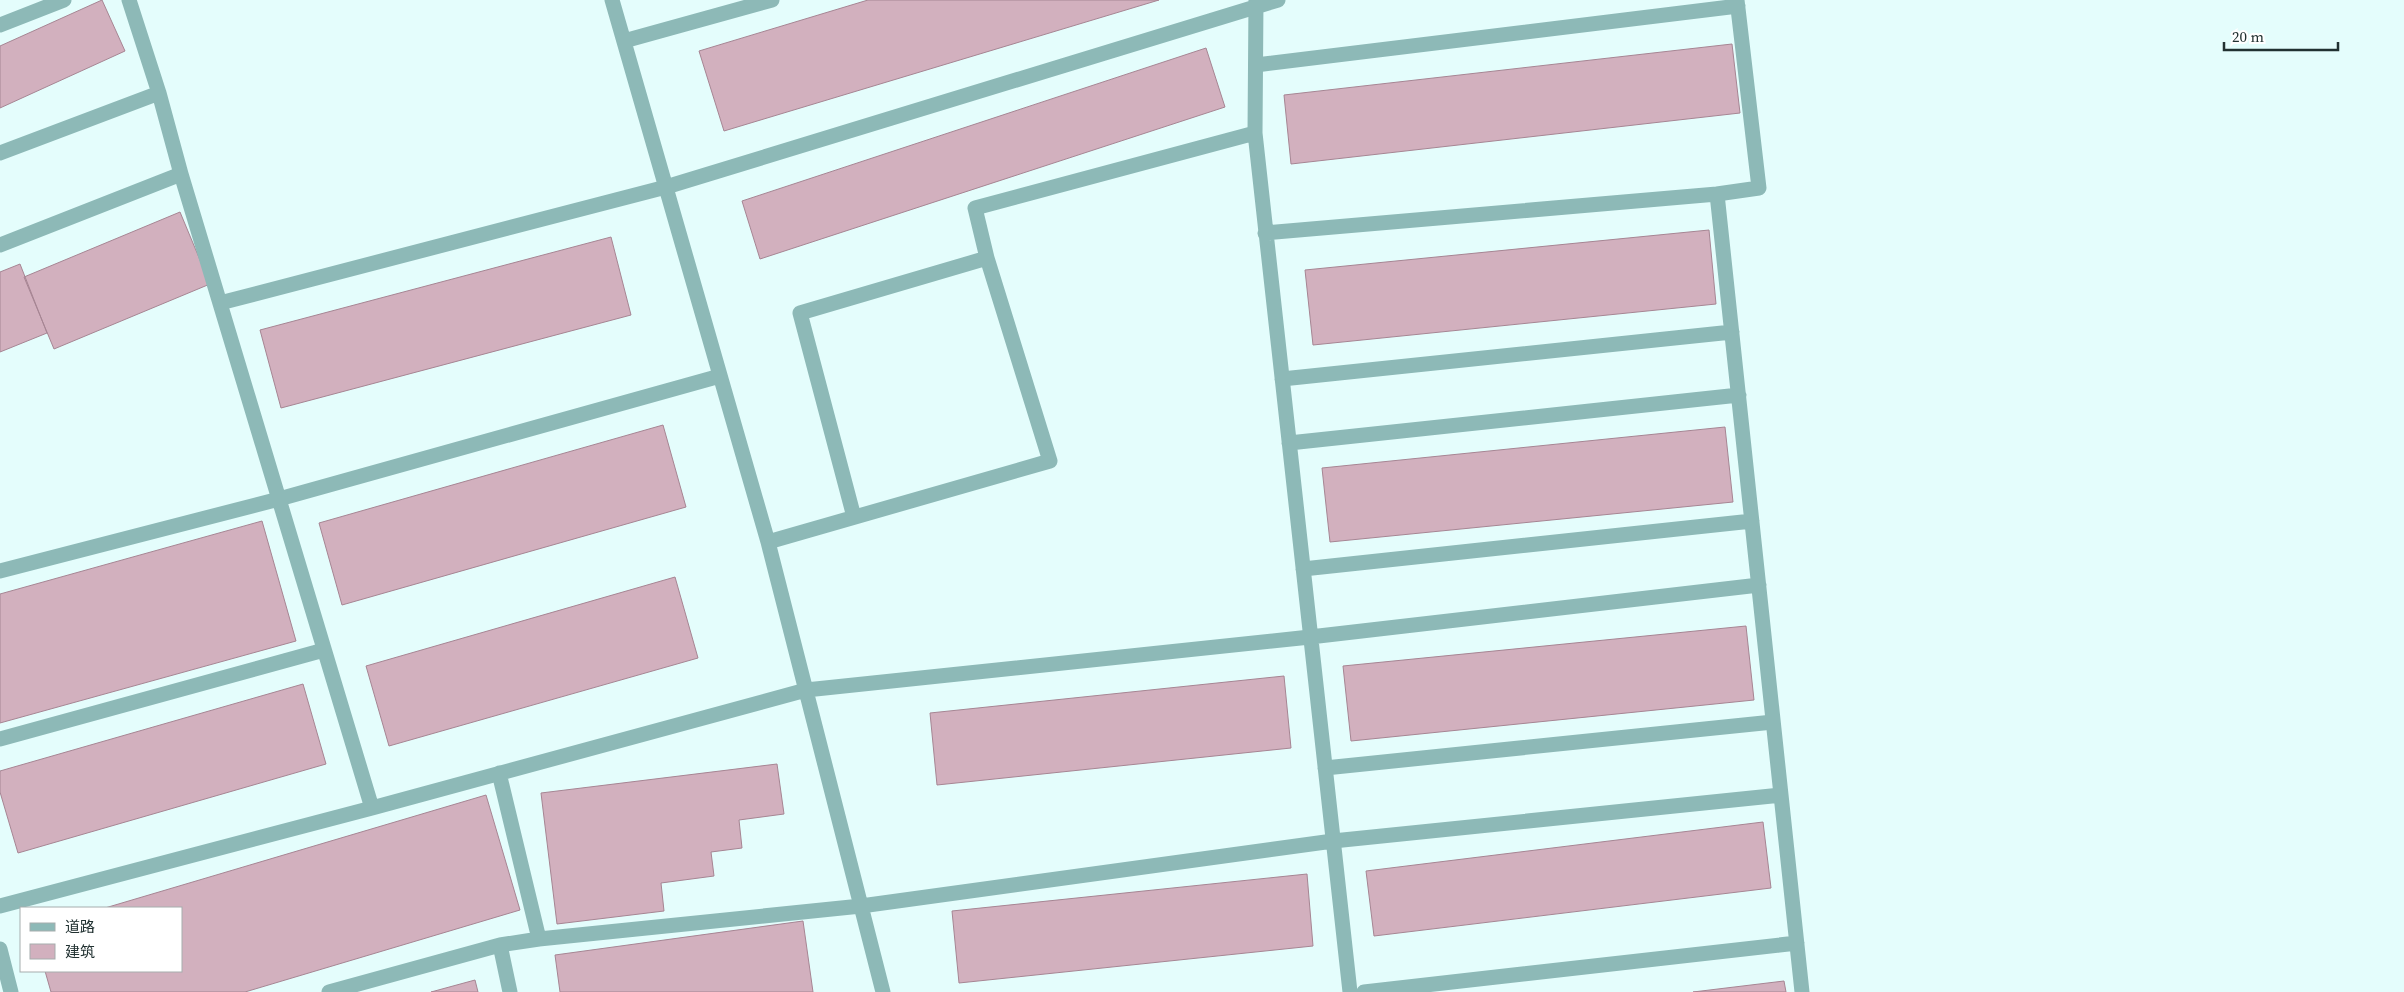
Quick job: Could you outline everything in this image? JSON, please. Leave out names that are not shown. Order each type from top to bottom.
[{"type":"street","points":[[0,25],[64,0]]},
{"type":"street","points":[[129,0],[159,93],[181,174],[372,808]]},
{"type":"street","points":[[612,0],[768,542],[882,992]]},
{"type":"street","points":[[624,41],[772,0]]},
{"type":"street","points":[[220,303],[666,187],[1257,2],[1278,0]]},
{"type":"street","points":[[1257,2],[1255,132],[1350,992]]},
{"type":"street","points":[[1256,65],[1738,3],[1759,188],[1717,194],[1265,234]]},
{"type":"street","points":[[0,153],[159,93]]},
{"type":"street","points":[[768,542],[1050,461],[987,258],[976,208],[1255,132]]},
{"type":"street","points":[[0,245],[181,174]]},
{"type":"street","points":[[1717,194],[1802,992]]},
{"type":"street","points":[[854,517],[800,314],[987,258]]},
{"type":"street","points":[[1282,379],[1732,332]]},
{"type":"street","points":[[0,571],[279,499],[720,376]]},
{"type":"street","points":[[1289,443],[1739,395]]},
{"type":"street","points":[[1303,569],[1752,521]]},
{"type":"street","points":[[0,906],[499,774],[806,690],[1310,637],[1758,585]]},
{"type":"street","points":[[0,739],[324,650]]},
{"type":"street","points":[[1325,768],[1773,722]]},
{"type":"street","points":[[499,774],[539,940]]},
{"type":"street","points":[[329,992],[500,945],[861,906],[1333,841],[1781,795]]},
{"type":"street","points":[[1364,992],[1797,943]]},
{"type":"street","points":[[500,945],[510,992]]},
{"type":"street","points":[[0,949],[12,992]]},
{"type":"building","points":[[102,0],[125,51],[0,108],[0,46]]},
{"type":"building","points":[[868,0],[1159,0],[724,131],[699,51]]},
{"type":"building","points":[[1732,44],[1740,113],[1291,164],[1284,95]]},
{"type":"building","points":[[1206,48],[1225,107],[760,259],[742,201]]},
{"type":"building","points":[[180,212],[210,284],[54,349],[24,277]]},
{"type":"building","points":[[1709,230],[1716,304],[1313,345],[1305,270]]},
{"type":"building","points":[[611,237],[631,315],[281,408],[260,330]]},
{"type":"building","points":[[20,264],[47,333],[0,352],[0,272]]},
{"type":"building","points":[[663,425],[686,507],[342,605],[319,523]]},
{"type":"building","points":[[1725,427],[1733,502],[1330,542],[1322,468]]},
{"type":"building","points":[[262,521],[296,641],[0,723],[0,594]]},
{"type":"building","points":[[675,577],[698,658],[389,746],[366,666]]},
{"type":"building","points":[[1746,626],[1754,700],[1351,741],[1343,666]]},
{"type":"building","points":[[1284,676],[1291,748],[937,785],[930,713]]},
{"type":"building","points":[[303,684],[326,764],[18,853],[0,792],[0,771]]},
{"type":"building","points":[[777,764],[784,814],[739,820],[742,848],[711,852],[714,876],[661,883],[664,911],[557,924],[541,793]]},
{"type":"building","points":[[486,795],[520,910],[245,992],[51,992],[45,972],[182,972],[182,907],[108,907]]},
{"type":"building","points":[[1763,822],[1771,888],[1374,936],[1366,871]]},
{"type":"building","points":[[1307,874],[1313,946],[959,983],[952,911]]},
{"type":"building","points":[[803,921],[813,992],[560,992],[555,955]]},
{"type":"building","points":[[475,980],[478,992],[431,992]]},
{"type":"building","points":[[1784,981],[1786,992],[1693,992]]}]
